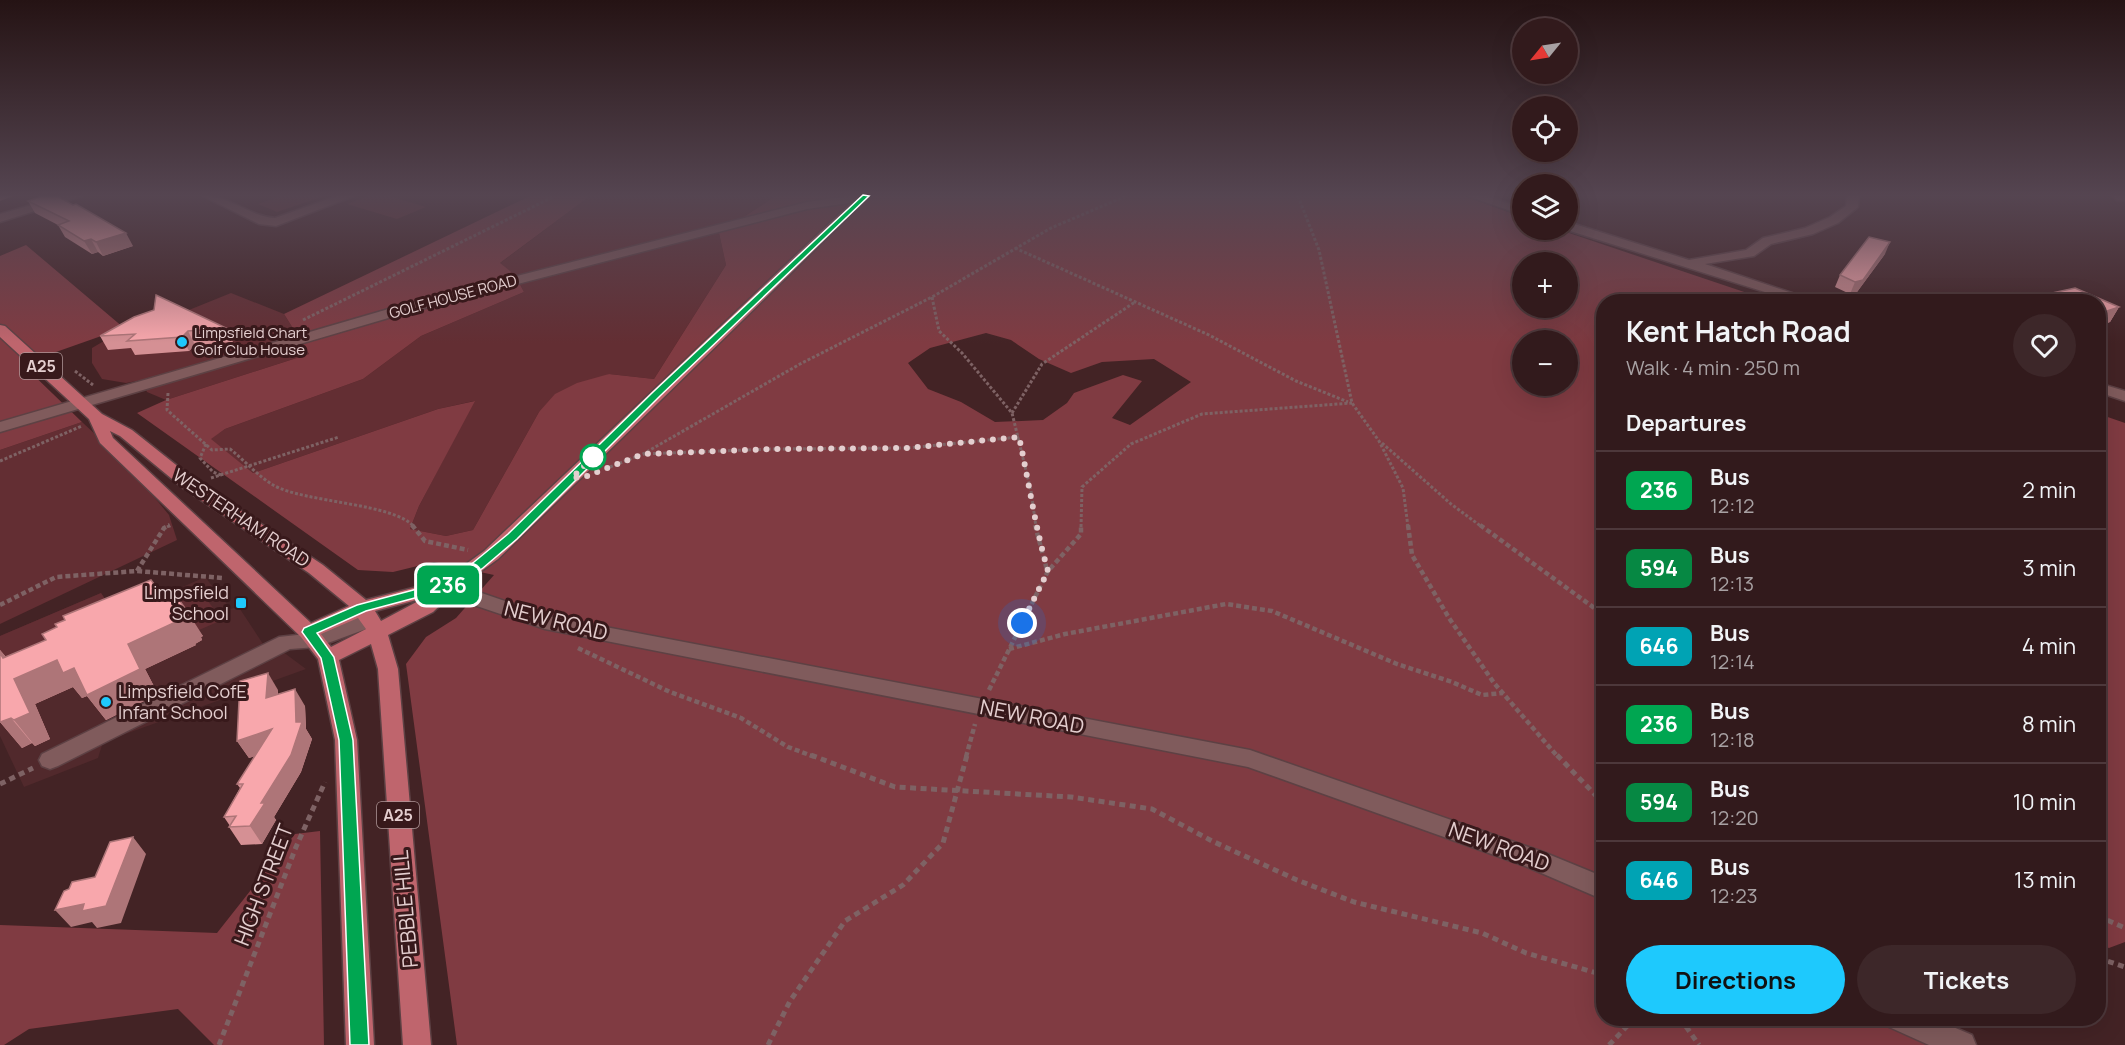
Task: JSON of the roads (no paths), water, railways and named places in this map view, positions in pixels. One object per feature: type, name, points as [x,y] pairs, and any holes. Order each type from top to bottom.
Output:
[{"type":"main road","points":[[370,619],[413,615],[491,555],[814,245]]},
{"type":"main road","name":"WESTERHAM ROAD","points":[[0,329],[96,417],[126,433],[189,484],[332,580],[370,619]]},
{"type":"main road","name":"WESTERHAM ROAD","points":[[96,417],[106,440],[318,644]]},
{"type":"main road","points":[[370,619],[451,584]]},
{"type":"main road","name":"PEBBLE HILL","points":[[370,619],[387,669],[417,1045]]},
{"type":"main road","points":[[318,644],[346,740],[360,1045]]},
{"type":"street","name":"GOLF HOUSE ROAD","points":[[0,428],[397,311],[656,245]]},
{"type":"street","points":[[1629,245],[1788,294]]},
{"type":"street","points":[[1689,263],[1750,253],[1762,245]]},
{"type":"street","points":[[2106,390],[2125,396]]},
{"type":"street","name":"NEW ROAD","points":[[451,584],[463,594],[545,622],[1250,759],[1534,859],[1596,886]]},
{"type":"street","points":[[50,760],[239,668],[286,642],[318,644],[370,619]]},
{"type":"street","points":[[1918,1026],[1962,1045]]},
{"type":"place","name":"Limpsfield Chart Golf Club House","points":[[182,342]]},
{"type":"place","name":"Limpsfield School","points":[[241,603]]},
{"type":"place","name":"Limpsfield CofE Infant School","points":[[106,702]]}]
